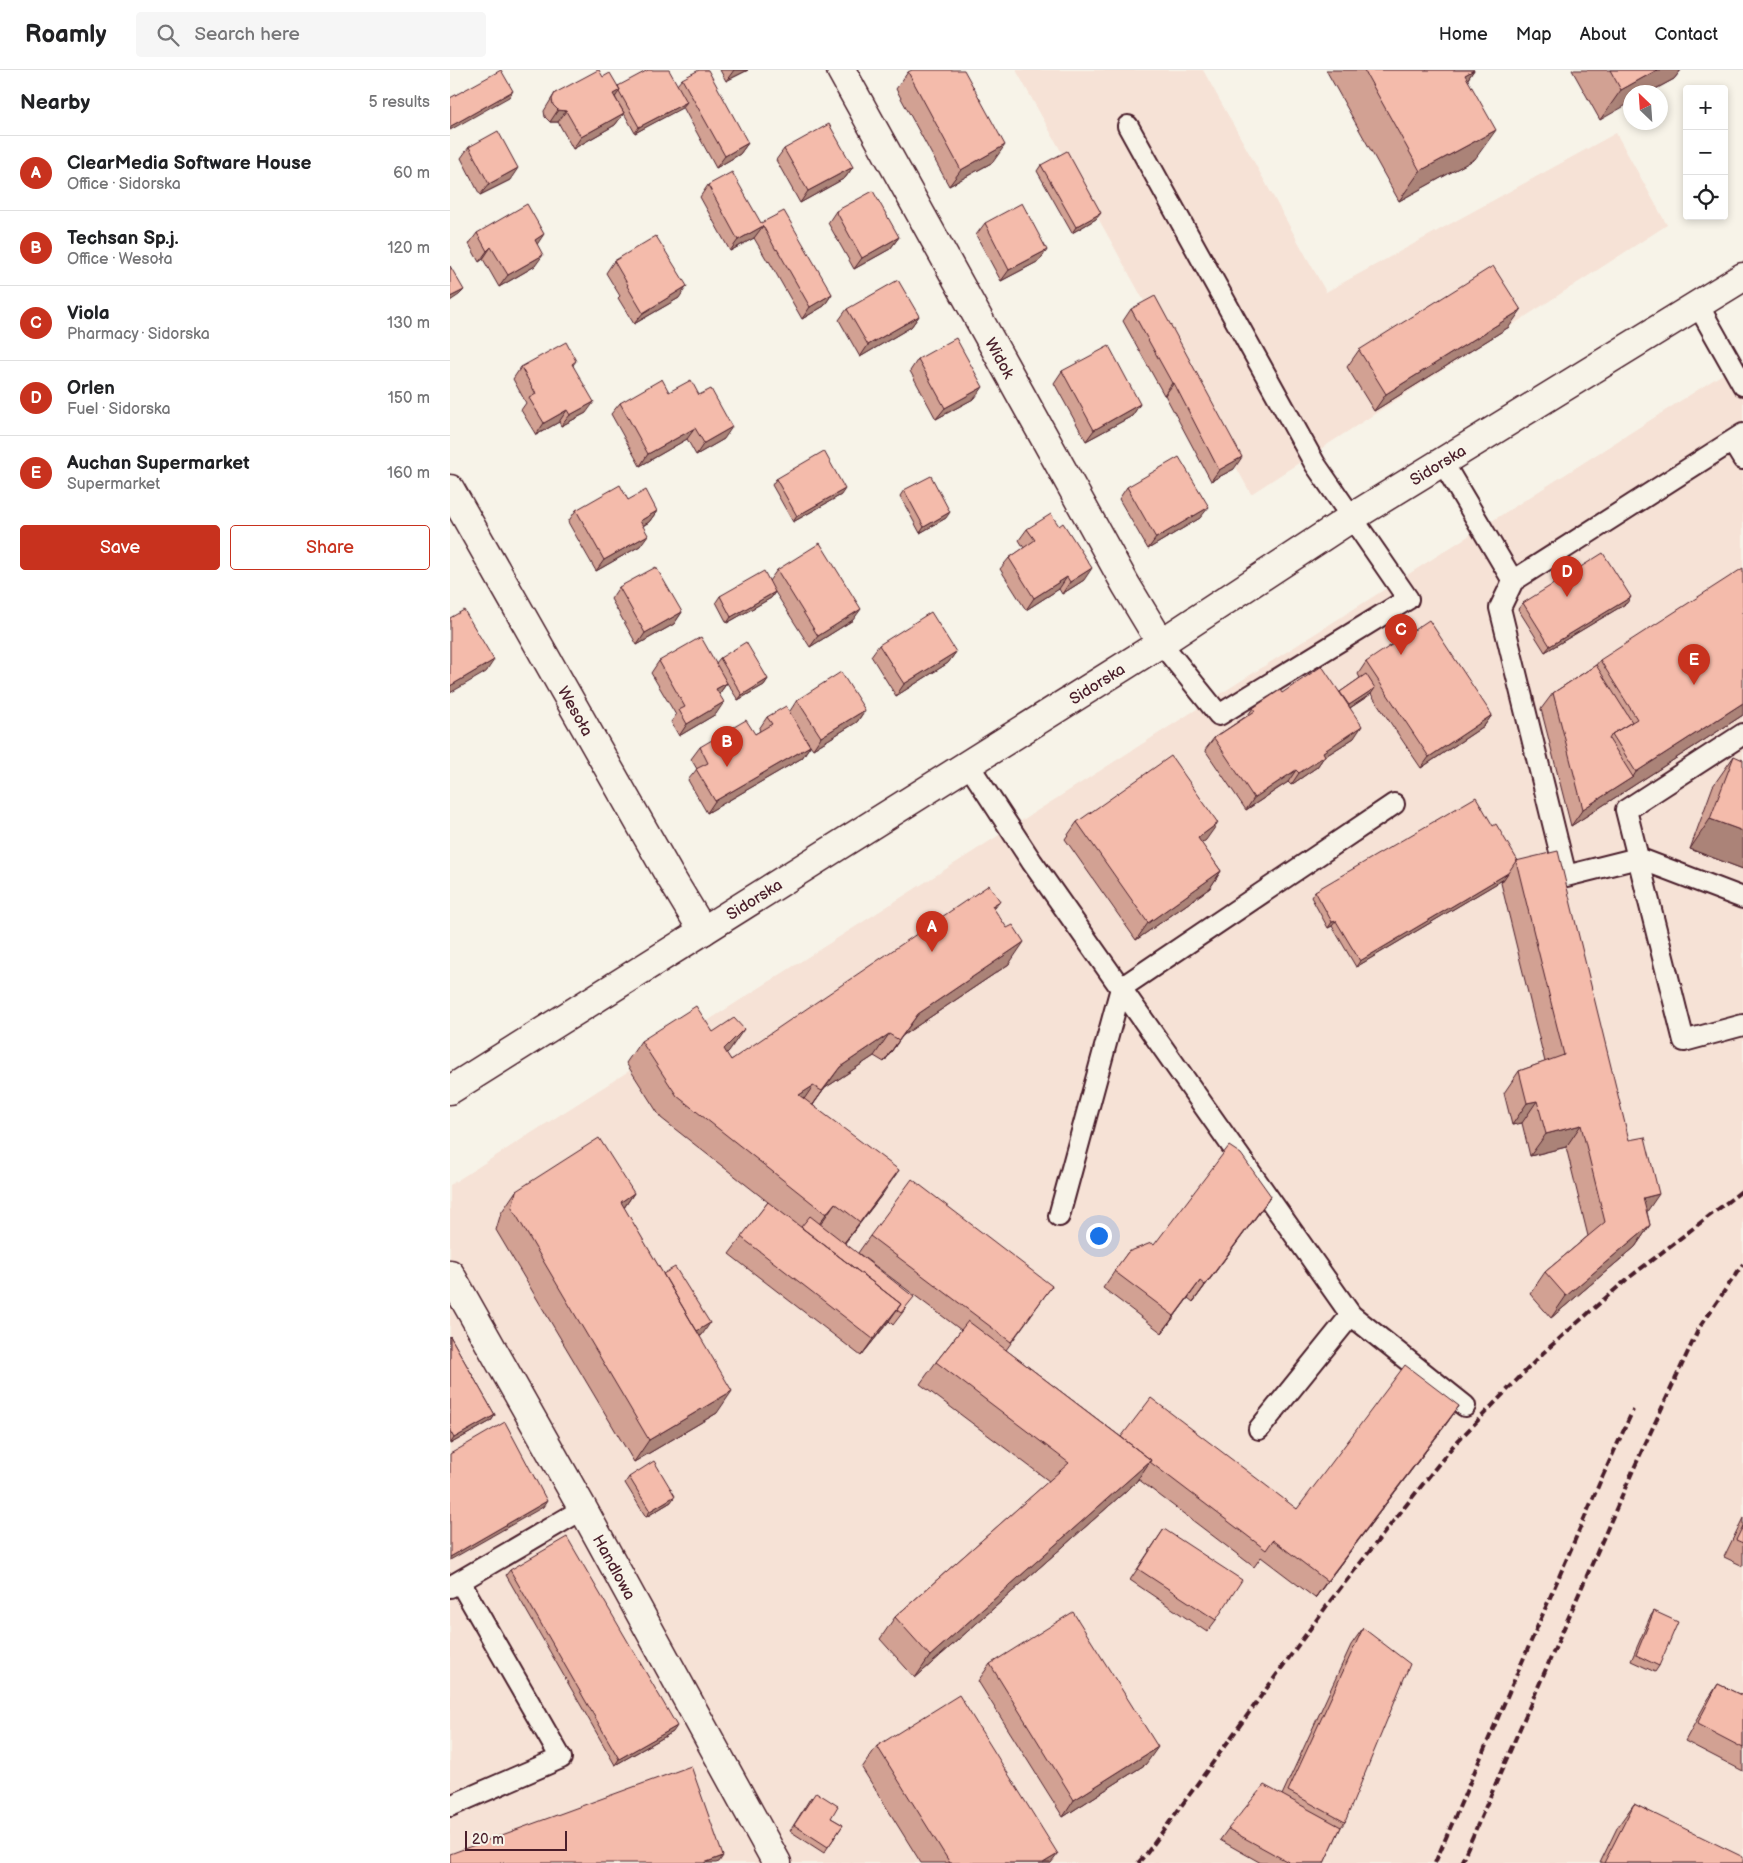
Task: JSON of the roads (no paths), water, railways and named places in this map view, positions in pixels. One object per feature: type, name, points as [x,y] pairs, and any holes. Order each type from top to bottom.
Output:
[{"type":"street","name":"Widok","points":[[841,70],[1126,585],[1161,643]]},
{"type":"street","name":"Sidorska","points":[[450,1090],[1161,643],[1351,518],[1743,277]]},
{"type":"street","name":"Wesoła","points":[[450,490],[703,931]]},
{"type":"street","name":"Handlowa","points":[[450,1274],[583,1509],[776,1863]]},
{"type":"lane","points":[[1128,126],[1315,464],[1408,599],[1219,715],[1161,643]]},
{"type":"lane","points":[[1698,305],[1743,386]]},
{"type":"lane","points":[[1743,459],[1737,437],[1513,581],[1500,608],[1566,876],[1638,858],[1743,898]]},
{"type":"lane","points":[[1442,461],[1513,581]]},
{"type":"lane","points":[[1743,734],[1730,754],[1626,810],[1684,1041],[1743,1025]]},
{"type":"lane","points":[[968,764],[1032,862],[1351,1315],[1464,1406]]},
{"type":"lane","points":[[1059,1216],[1121,988],[1394,804]]},
{"type":"lane","points":[[1259,1428],[1351,1315]]},
{"type":"lane","points":[[450,1806],[561,1758],[455,1585],[583,1509]]},
{"type":"railway","points":[[1138,1863],[1331,1600],[1453,1446],[1543,1353],[1626,1280],[1743,1190]]},
{"type":"railway","points":[[1461,1863],[1634,1468],[1699,1328],[1743,1264]]},
{"type":"railway","points":[[1435,1863],[1633,1410]]},
{"type":"place","name":"Orlen","points":[[1567,597]]},
{"type":"place","name":"Viola","points":[[1401,655]]},
{"type":"place","name":"Auchan Supermarket","points":[[1694,685]]},
{"type":"place","name":"Techsan Sp.j.","points":[[727,767]]},
{"type":"place","name":"ClearMedia Software House","points":[[932,952]]}]
